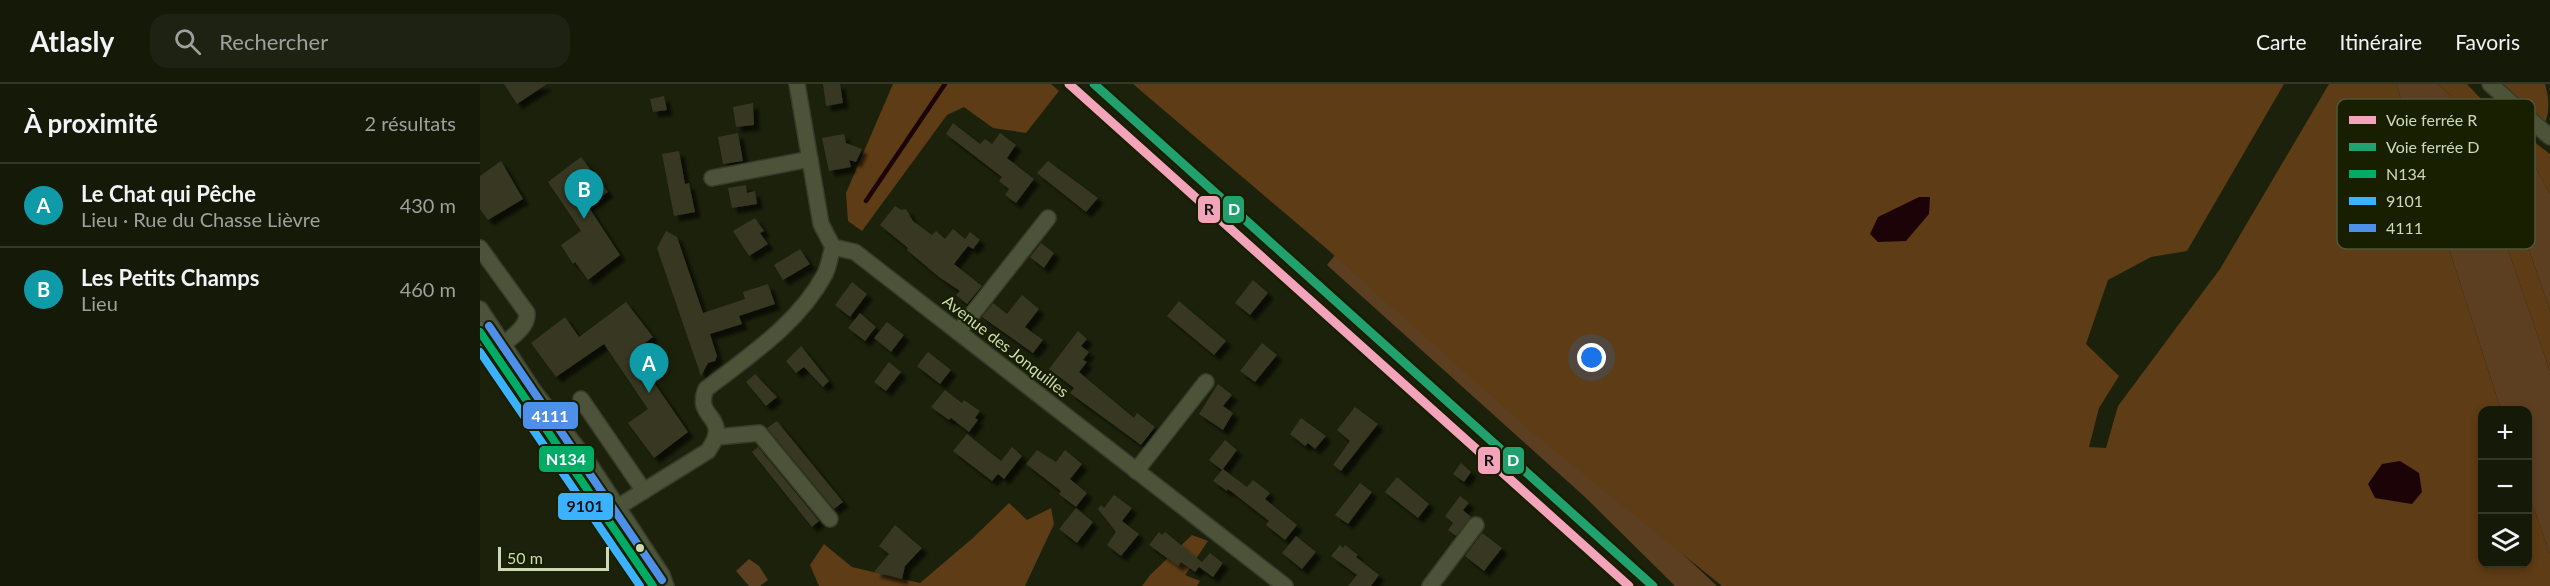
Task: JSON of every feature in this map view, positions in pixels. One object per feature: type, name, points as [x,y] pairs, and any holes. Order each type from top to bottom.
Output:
[{"type":"main road","points":[[480,332],[498,349],[519,394],[612,511],[653,586]]},
{"type":"street","points":[[666,586],[662,575],[612,511],[708,451],[717,437],[717,428],[705,410],[702,398],[706,389],[783,327],[808,298],[825,273],[833,248],[821,224],[797,84]]},
{"type":"street","points":[[2490,84],[2507,99]]},
{"type":"street","points":[[2535,124],[2550,137]]},
{"type":"street","points":[[712,178],[810,159]]},
{"type":"street","points":[[958,332],[1048,218]]},
{"type":"street","points":[[480,248],[527,314],[527,320],[498,349],[480,309]]},
{"type":"street","name":"Avenue des Jonquilles","points":[[833,248],[855,252],[1284,586]]},
{"type":"street","points":[[1136,471],[1206,382]]},
{"type":"street","points":[[581,399],[644,491]]},
{"type":"street","points":[[717,437],[759,433],[830,519]]},
{"type":"street","points":[[1430,586],[1476,525]]},
{"type":"shaded area","points":[[893,84],[1051,84],[1059,91],[1026,133],[993,128],[964,107],[947,115],[862,231],[848,221],[846,193]]},
{"type":"shaded area","points":[[1133,84],[2284,84],[2187,251],[2151,257],[2108,280],[2086,344],[2119,376],[2099,408],[2089,447],[2106,448],[2118,406],[2220,269],[2329,84],[2396,84],[2401,99],[2337,99],[2337,249],[2449,249],[2500,406],[2478,406],[2478,568],[2532,568],[2532,503],[2550,554],[2550,586],[1722,586],[1533,433],[1327,249]]},
{"type":"shaded area","points":[[2396,84],[2438,84],[2451,96],[2451,99],[2401,99]]},
{"type":"shaded area","points":[[2438,84],[2467,84],[2481,99],[2451,99],[2451,96]]},
{"type":"shaded area","points":[[2503,84],[2545,84],[2548,113],[2545,123],[2535,114],[2535,99],[2519,99]]},
{"type":"shaded area","points":[[2535,142],[2550,154],[2550,194],[2535,167]]},
{"type":"shaded area","points":[[2535,167],[2550,194],[2550,310],[2529,249],[2535,249]]},
{"type":"shaded area","points":[[1919,197],[1930,197],[1929,214],[1906,241],[1878,242],[1870,234],[1878,217]]},
{"type":"shaded area","points":[[1347,240],[1717,586],[1675,586],[1585,497],[1327,265]]},
{"type":"shaded area","points":[[2449,249],[2508,249],[2550,371],[2550,554],[2532,503],[2532,406],[2500,406]]},
{"type":"shaded area","points":[[2508,249],[2529,249],[2550,310],[2550,371]]},
{"type":"shaded area","points":[[2400,461],[2419,473],[2422,492],[2412,504],[2375,498],[2368,484],[2382,464]]},
{"type":"shaded area","points":[[1009,503],[1027,520],[1051,508],[1054,524],[1025,586],[819,586],[810,565],[824,544],[852,567],[920,583],[974,537]]},
{"type":"shaded area","points":[[1192,535],[1208,541],[1185,575],[1200,581],[1197,586],[1142,586],[1150,575]]},
{"type":"shaded area","points":[[749,559],[759,566],[768,580],[760,586],[749,586],[736,571]]},
{"type":"building","points":[[504,84],[547,84],[517,104]]},
{"type":"building","points":[[823,84],[840,84],[843,103],[826,106]]},
{"type":"building","points":[[664,96],[667,110],[653,112],[650,99]]},
{"type":"building","points":[[753,103],[754,125],[736,127],[733,107]]},
{"type":"building","points":[[953,123],[980,144],[985,139],[992,144],[1000,133],[1016,145],[1007,158],[1034,179],[1016,203],[1005,195],[1009,189],[999,181],[1002,177],[946,134]]},
{"type":"building","points":[[738,133],[743,161],[723,164],[718,137]]},
{"type":"building","points":[[844,134],[846,143],[862,149],[856,162],[849,160],[851,167],[829,171],[822,138]]},
{"type":"building","points":[[679,151],[685,184],[689,183],[695,212],[674,216],[662,154]]},
{"type":"building","points":[[581,157],[608,192],[588,206],[620,255],[588,280],[575,262],[573,264],[561,245],[581,231],[548,182]]},
{"type":"building","points":[[501,161],[523,199],[488,220],[480,209],[480,176]]},
{"type":"building","points":[[1048,161],[1098,198],[1086,212],[1037,173]]},
{"type":"building","points":[[746,185],[747,193],[755,191],[757,204],[732,208],[728,188]]},
{"type":"building","points":[[895,206],[901,210],[906,209],[913,221],[932,235],[936,231],[945,239],[953,229],[965,239],[970,232],[980,240],[973,249],[968,246],[954,264],[982,286],[967,304],[956,295],[960,291],[939,277],[880,225]]},
{"type":"building","points":[[755,218],[764,231],[760,233],[768,244],[749,256],[733,231]]},
{"type":"building","points":[[666,231],[677,237],[703,313],[745,299],[743,292],[768,284],[775,304],[739,316],[742,324],[710,334],[717,356],[715,361],[708,363],[701,376],[657,248]]},
{"type":"building","points":[[1041,243],[1054,253],[1044,268],[1030,257]]},
{"type":"building","points":[[800,249],[810,264],[783,280],[774,265]]},
{"type":"building","points":[[1253,280],[1268,293],[1250,315],[1235,303]]},
{"type":"building","points":[[852,282],[867,294],[850,317],[835,305]]},
{"type":"building","points":[[1022,295],[1039,309],[1025,327],[1043,340],[1033,353],[982,317],[993,303],[1007,314]]},
{"type":"building","points":[[1179,301],[1226,341],[1214,355],[1167,316]]},
{"type":"building","points":[[626,302],[653,337],[633,352],[688,432],[654,458],[628,423],[648,409],[604,344],[556,377],[531,343],[565,317],[579,337]]},
{"type":"building","points":[[860,313],[876,327],[865,341],[848,328]]},
{"type":"building","points":[[887,322],[904,335],[891,352],[874,338]]},
{"type":"building","points":[[1078,331],[1087,339],[1081,346],[1089,352],[1083,360],[1087,362],[1079,372],[1134,418],[1137,413],[1155,427],[1141,445],[1070,393],[1074,388],[1049,369]]},
{"type":"building","points":[[1262,343],[1277,355],[1255,382],[1240,371]]},
{"type":"building","points":[[801,346],[829,381],[823,387],[804,367],[796,373],[786,361]]},
{"type":"building","points":[[928,352],[951,370],[940,384],[917,366]]},
{"type":"building","points":[[889,362],[901,372],[886,391],[874,382]]},
{"type":"building","points":[[755,374],[777,397],[766,406],[746,382]]},
{"type":"building","points":[[1218,384],[1232,395],[1223,406],[1233,413],[1223,430],[1199,414]]},
{"type":"building","points":[[945,390],[962,403],[964,400],[980,411],[975,418],[978,420],[969,432],[951,418],[949,420],[931,407]]},
{"type":"building","points":[[1355,407],[1378,424],[1341,471],[1333,465],[1350,441],[1337,430]]},
{"type":"building","points":[[1301,418],[1326,436],[1315,449],[1308,443],[1305,446],[1290,434]]},
{"type":"building","points":[[777,421],[843,502],[834,509],[767,428]]},
{"type":"building","points":[[967,434],[1001,461],[1012,447],[1022,456],[1004,479],[998,474],[992,481],[953,451]]},
{"type":"building","points":[[1225,440],[1237,450],[1223,469],[1247,487],[1253,480],[1270,493],[1265,499],[1297,525],[1285,540],[1266,525],[1269,521],[1228,489],[1227,491],[1213,481],[1222,470],[1209,460]]},
{"type":"building","points":[[758,447],[819,521],[812,527],[752,452]]},
{"type":"building","points":[[1037,450],[1056,462],[1065,450],[1082,464],[1070,479],[1087,493],[1076,507],[1059,494],[1061,491],[1026,464]]},
{"type":"building","points":[[1461,463],[1471,472],[1464,482],[1453,474]]},
{"type":"building","points":[[1397,477],[1429,504],[1418,518],[1385,492]]},
{"type":"building","points":[[1360,483],[1372,492],[1348,524],[1335,515]]},
{"type":"building","points":[[1114,495],[1132,508],[1122,521],[1139,534],[1121,556],[1107,545],[1116,532],[1098,509],[1101,505],[1104,508]]},
{"type":"building","points":[[1460,496],[1469,503],[1463,510],[1471,517],[1456,536],[1448,530],[1453,523],[1445,516]]},
{"type":"building","points":[[1076,508],[1093,522],[1077,543],[1059,529]]},
{"type":"building","points":[[895,525],[922,548],[905,566],[902,579],[874,572],[889,554],[879,546]]},
{"type":"building","points":[[1159,532],[1162,535],[1165,532],[1202,562],[1210,553],[1223,563],[1213,577],[1199,567],[1195,572],[1181,562],[1178,566],[1149,545]]},
{"type":"building","points":[[1482,533],[1502,548],[1484,571],[1465,556]]},
{"type":"building","points":[[1296,536],[1316,552],[1302,569],[1282,553]]},
{"type":"building","points":[[1340,545],[1343,548],[1345,545],[1358,555],[1356,557],[1379,575],[1371,586],[1348,586],[1357,575],[1331,556]]},
{"type":"waterway","points":[[866,201],[945,84]]},
{"type":"rail line","name":"R","points":[[1069,84],[1629,586]]},
{"type":"rail line","name":"D","points":[[1094,84],[1653,586]]},
{"type":"transit line","name":"4111","points":[[489,326],[662,580]]},
{"type":"transit line","name":"N134","points":[[480,332],[653,586]]},
{"type":"transit line","name":"9101","points":[[480,352],[640,586]]},
{"type":"place","name":"Les Petits Champs","points":[[584,219]]},
{"type":"place","name":"Le Chat qui Pêche","points":[[649,393]]}]
